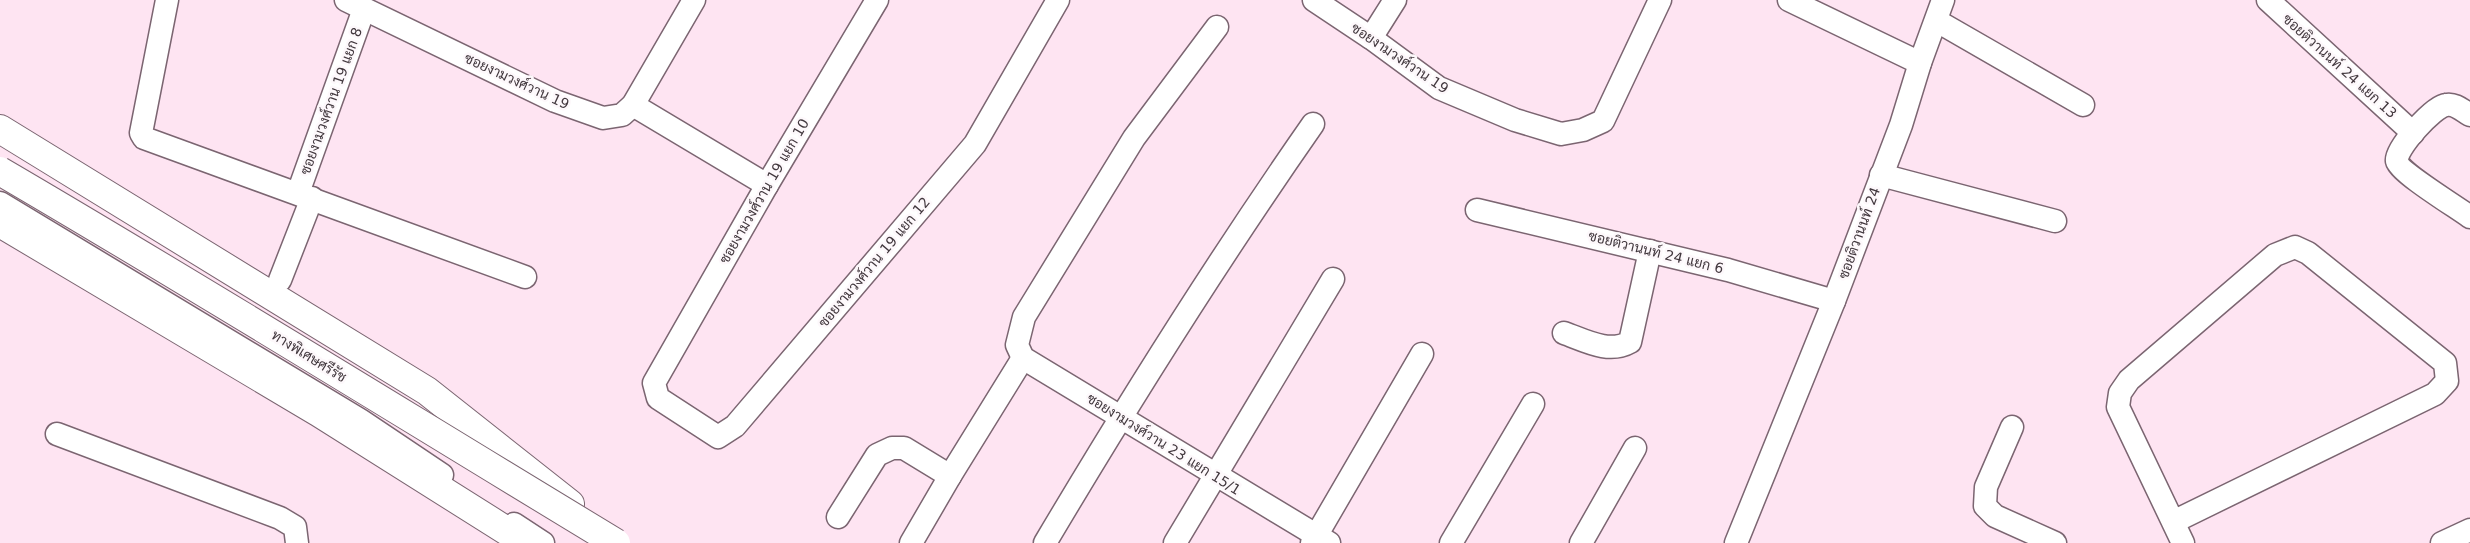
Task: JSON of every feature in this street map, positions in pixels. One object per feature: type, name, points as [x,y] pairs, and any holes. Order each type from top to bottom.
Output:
[{"type":"highway","points":[[0,129],[427,391],[618,543]]},
{"type":"highway","name":"ทางพิเศษศรีรัช","points":[[0,171],[237,311],[397,411],[618,543]]},
{"type":"highway","points":[[0,223],[318,412],[526,543]]},
{"type":"street","points":[[167,0],[141,133],[144,138],[525,277]]},
{"type":"street","points":[[694,0],[633,105],[767,185]]},
{"type":"street","name":"ซอยงามวงศ์วาน 19 แยก 10","points":[[654,383],[767,185],[877,0]]},
{"type":"street","name":"ซอยงามวงศ์วาน 19 แยก 12","points":[[654,383],[658,398],[718,436],[735,426],[975,144],[1058,0]]},
{"type":"street","name":"ซอยงามวงศ์วาน 19","points":[[1314,0],[1371,38],[1439,88],[1515,120],[1561,134],[1583,130],[1603,121],[1660,0]]},
{"type":"street","points":[[1371,38],[1395,0]]},
{"type":"street","points":[[1789,0],[1920,63]]},
{"type":"street","name":"ซอยติวานนท์ 24 แยก 13","points":[[2268,0],[2413,133]]},
{"type":"street","name":"ซอยงามวงศ์วาน 19","points":[[355,4],[555,101],[604,118],[622,115],[633,105]]},
{"type":"street","name":"ซอยงามวงศ์วาน 19 แยก 8","points":[[280,280],[305,196],[355,4]]},
{"type":"street","points":[[1940,10],[2083,104]]},
{"type":"street","name":"ซอยติวานนท์ 24","points":[[1736,543],[1834,301],[1901,125],[1920,63],[1940,10]]},
{"type":"street","points":[[911,543],[1023,358],[1017,345],[1024,317],[1134,138],[1217,27]]},
{"type":"street","points":[[2470,115],[2459,108],[2445,104],[2438,108],[2413,133],[2397,153],[2399,166],[2470,217]]},
{"type":"street","points":[[1045,543],[1120,416],[1259,202],[1313,124]]},
{"type":"street","points":[[1881,176],[2055,221]]},
{"type":"street","points":[[0,203],[360,420],[543,543]]},
{"type":"street","name":"ซอยติวานนท์ 24 แยก 6","points":[[1477,210],[1728,270],[1834,301]]},
{"type":"street","points":[[2174,522],[2435,394],[2447,381],[2445,363],[2308,252],[2295,247],[2275,255],[2129,380],[2120,393],[2118,407],[2183,543]]},
{"type":"street","points":[[1564,333],[1600,346],[1620,348],[1630,342],[1650,251]]},
{"type":"street","points":[[1174,543],[1332,279]]},
{"type":"street","points":[[1319,541],[1422,354]]},
{"type":"street","name":"ซอยงามวงศ์วาน 23 แยก 15/1","points":[[1023,358],[1120,416],[1319,541]]},
{"type":"street","points":[[1451,543],[1533,404]]},
{"type":"street","points":[[2012,427],[1986,487],[1985,506],[1995,516],[2055,543]]},
{"type":"street","points":[[56,434],[280,518],[295,527],[297,543]]},
{"type":"street","points":[[838,517],[877,456],[892,448],[904,448],[950,476]]},
{"type":"street","points":[[1582,543],[1635,448]]},
{"type":"street","points":[[2442,543],[2470,530]]}]
